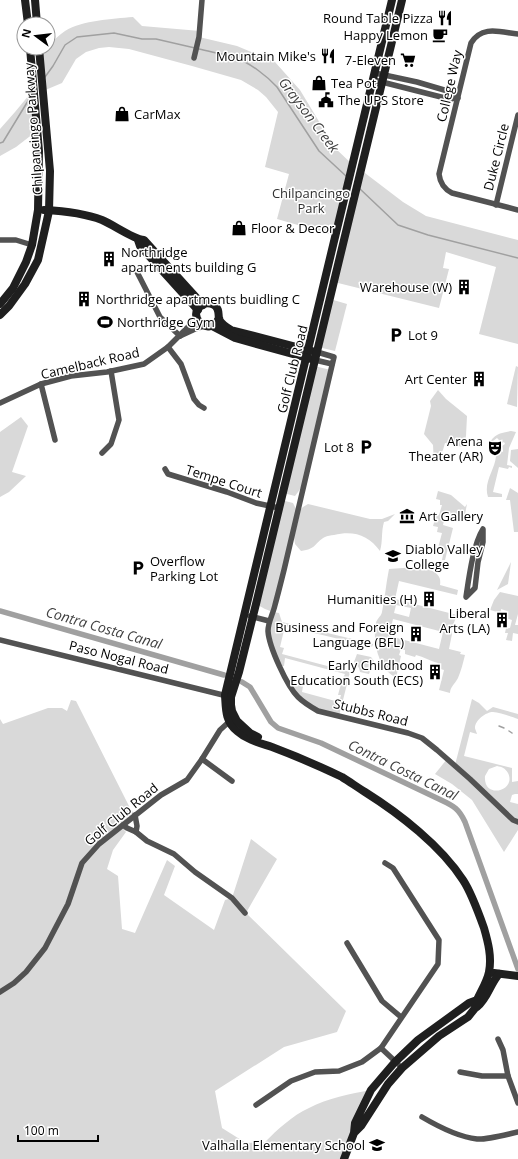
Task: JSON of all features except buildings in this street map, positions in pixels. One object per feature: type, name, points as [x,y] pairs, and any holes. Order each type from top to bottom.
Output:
[{"type":"street","points":[[20,0],[26,12]]},
{"type":"street","points":[[25,0],[27,16]]},
{"type":"street","points":[[35,0],[36,16]]},
{"type":"street","points":[[36,12],[40,0]]},
{"type":"street","points":[[194,58],[198,44],[202,0]]},
{"type":"street","name":"Golf Club Road","points":[[312,355],[353,164],[392,0]]},
{"type":"street","name":"Golf Club Road","points":[[0,992],[18,980],[45,948],[68,904],[82,863],[99,844],[135,815],[161,796],[187,780],[220,730],[232,720],[226,709],[228,696],[249,616],[312,355],[354,199],[402,0]]},
{"type":"street","name":"College Way","points":[[496,204],[447,191],[442,185],[439,174],[471,43],[478,34],[483,32],[492,31],[518,34]]},
{"type":"street","name":"Chilpancingo Parkway","points":[[0,304],[13,288],[26,262],[32,245],[38,210],[40,151],[31,56]]},
{"type":"street","name":"Chilpancingo Parkway","points":[[0,315],[9,306],[25,284],[38,260],[49,210],[50,170],[38,56]]},
{"type":"street","points":[[375,76],[449,99],[458,98]]},
{"type":"street","points":[[35,102],[39,106],[41,112],[43,132],[47,140]]},
{"type":"street","name":"Duke Circle","points":[[496,204],[518,115]]},
{"type":"street","points":[[496,204],[518,210]]},
{"type":"street","points":[[38,210],[70,212],[100,220],[138,240],[144,240],[199,311],[198,322],[235,338],[312,355],[334,357],[275,605],[269,621],[249,616]]},
{"type":"street","points":[[0,240],[16,240],[32,245]]},
{"type":"street","points":[[136,270],[160,317],[180,336]]},
{"type":"street","points":[[199,311],[210,304],[215,306],[221,323],[225,327],[236,332],[312,355],[332,364]]},
{"type":"street","name":"Camelback Road","points":[[0,403],[41,384],[70,376],[111,371],[144,364],[168,347],[180,336],[199,311]]},
{"type":"street","points":[[208,326],[217,322],[219,318]]},
{"type":"street","name":"Camelback Road","points":[[180,336],[193,330],[208,326]]},
{"type":"street","points":[[168,347],[181,364],[194,399],[204,408]]},
{"type":"street","points":[[102,453],[111,444],[119,420],[111,371]]},
{"type":"street","points":[[41,384],[56,440]]},
{"type":"street","name":"Tempe Court","points":[[165,469],[168,474],[256,503],[275,507]]},
{"type":"street","points":[[483,529],[483,542],[478,562],[475,588],[466,597],[478,536],[483,529]]},
{"type":"street","points":[[472,564],[478,562]]},
{"type":"street","name":"Golf Club Road","points":[[228,696],[239,672],[249,616]]},
{"type":"street","name":"Stubbs Road","points":[[269,621],[268,632],[272,648],[280,666],[297,696],[308,705],[318,711],[408,733],[422,738],[447,758],[513,820],[518,822]]},
{"type":"street","name":"Paso Nogal Road","points":[[0,640],[228,696]]},
{"type":"street","points":[[232,720],[236,731],[243,736],[304,760],[343,778],[382,802],[419,831],[453,866],[465,882],[480,916],[488,943],[490,958],[489,972],[477,1004],[468,1017],[439,1036],[402,1068],[388,1084],[361,1126],[354,1133]]},
{"type":"street","points":[[202,759],[232,781]]},
{"type":"street","points":[[135,815],[137,826],[136,832]]},
{"type":"street","points":[[123,825],[136,832],[147,841],[174,854],[195,872],[232,898],[245,913]]},
{"type":"street","points":[[256,1105],[291,1081],[315,1072],[339,1071],[362,1062],[380,1048],[438,964],[440,940],[393,868],[385,863]]},
{"type":"street","points":[[347,943],[382,1000],[401,1017]]},
{"type":"street","points":[[489,972],[517,976]]},
{"type":"street","points":[[344,1159],[354,1133],[354,1123],[371,1090],[395,1062],[418,1040],[469,1003],[477,1004],[486,998],[493,980],[499,974]]},
{"type":"street","points":[[498,1039],[503,1050],[508,1076],[518,1103]]},
{"type":"street","points":[[380,1048],[402,1068]]},
{"type":"street","points":[[460,1072],[482,1076],[508,1076]]},
{"type":"street","points":[[422,1117],[439,1127],[478,1139],[518,1132]]},
{"type":"green space","name":"Chilpancingo Park","points":[[133,17],[142,26],[200,31],[199,37],[237,46],[275,62],[300,90],[335,148],[353,165],[336,236],[277,219],[289,174],[265,167],[278,112],[266,97],[258,90],[241,80],[129,49],[109,47],[86,52],[76,59],[62,83],[43,91],[39,56],[56,56],[56,38],[72,27],[107,19]]},
{"type":"green space","points":[[34,89],[38,130],[16,147],[0,156],[0,129]]},
{"type":"green space","points":[[361,170],[403,202],[426,216],[518,240],[518,344],[479,334],[496,267],[446,252],[443,268],[449,269],[439,308],[334,282]]},
{"type":"green space","points":[[330,299],[347,304],[335,351],[318,347]]},
{"type":"green space","points":[[314,366],[331,370],[304,484],[295,496],[283,493]]},
{"type":"green space","points":[[516,366],[518,367],[517,407],[507,404]]},
{"type":"green space","points":[[438,390],[446,399],[467,416],[466,436],[463,447],[445,443],[443,450],[434,463],[433,445],[424,434],[431,406],[430,401]]},
{"type":"green space","points":[[21,417],[28,426],[12,472],[26,476],[9,492],[0,497],[0,432]]},
{"type":"green space","points":[[511,431],[516,432],[509,448],[507,465],[512,466],[512,468],[509,467],[508,469],[499,467],[493,492],[502,494],[502,497],[488,497],[487,486],[496,456],[501,451],[503,452],[502,446],[505,444],[497,438],[489,444],[498,434]]},
{"type":"green space","points":[[518,449],[518,468],[510,461],[511,450]]},
{"type":"green space","points":[[510,488],[518,493],[518,532],[514,532],[510,500],[506,500]]},
{"type":"green space","points":[[438,491],[451,495],[465,507],[467,504],[465,514],[454,518],[445,516],[443,525],[453,528],[445,560],[442,560],[444,550],[438,548],[442,533],[437,532],[438,527],[433,526],[442,505],[440,505],[440,500],[436,499]]},
{"type":"green space","points":[[281,500],[293,503],[297,511],[273,612],[256,604]]},
{"type":"green space","points":[[308,504],[370,519],[382,519],[395,514],[388,521],[384,522],[380,551],[371,541],[366,538],[360,535],[348,533],[330,535],[321,539],[310,549],[301,551],[295,544],[294,537],[301,509]]},
{"type":"green space","points":[[511,562],[508,584],[497,590]]},
{"type":"green space","points":[[417,567],[425,568],[437,574],[440,585],[458,590],[457,595],[399,581],[395,599],[457,615],[451,630],[452,634],[449,649],[461,652],[460,654],[465,655],[459,675],[450,693],[439,690],[444,670],[437,668],[438,663],[416,655],[415,657],[405,654],[405,650],[401,649],[396,678],[386,670],[380,659],[375,641],[375,629],[382,612],[389,569]],"holes":[[[396,605],[411,608],[409,617],[394,613]],[[393,619],[443,632],[439,649],[389,636]]]},
{"type":"green space","points":[[500,592],[518,596],[518,614],[515,625],[518,625],[518,634],[513,633],[512,641],[506,640],[508,633],[505,633],[506,628],[510,628],[512,620],[505,618],[507,611],[501,609],[501,613],[490,610],[494,600]]},
{"type":"green space","points":[[273,612],[279,613],[282,622],[373,644],[372,647],[285,626],[280,647],[284,648],[282,654],[350,672],[339,716],[308,705],[289,683],[303,686],[302,692],[339,702],[341,695],[338,695],[345,674],[285,658],[284,666],[280,666],[268,632]]},
{"type":"green space","points":[[357,654],[371,657],[374,661],[369,674],[360,672],[359,668],[354,662]]},
{"type":"green space","points":[[472,699],[479,703],[487,711],[493,707],[518,714],[518,719],[493,712],[487,713],[481,717],[475,725],[477,734],[470,732],[464,756],[512,768],[512,782],[518,781],[518,794],[512,795],[510,802],[518,804],[518,830],[504,852],[472,800],[452,784],[435,774],[447,759],[455,765]],"holes":[[[497,766],[507,771],[510,779],[504,788],[494,790],[489,788],[486,784],[485,776],[489,769]]]},
{"type":"green space","points":[[71,700],[76,701],[130,808],[135,815],[123,825],[127,828],[124,830],[126,832],[113,850],[107,869],[118,876],[122,929],[135,933],[167,860],[175,866],[164,895],[214,930],[225,900],[232,898],[251,839],[277,859],[246,913],[346,1011],[337,1032],[284,1047],[215,1091],[222,1128],[246,1143],[265,1142],[291,1119],[309,1108],[331,1099],[371,1090],[344,1159],[0,1159],[0,719],[3,724],[48,708],[62,708],[67,711]]},
{"type":"waterway","name":"Grayson Creek","points":[[45,77],[65,45],[77,37],[114,33],[142,39],[156,39],[195,48]]},
{"type":"waterway","name":"Grayson Creek","points":[[199,49],[236,58],[258,70],[277,87],[319,151],[346,176]]},
{"type":"waterway","name":"Grayson Creek","points":[[0,143],[3,142],[31,96]]},
{"type":"waterway","name":"Grayson Creek","points":[[359,188],[398,225],[428,235],[518,258]]},
{"type":"waterway","name":"Contra Costa Canal","points":[[0,611],[224,675]]},
{"type":"waterway","name":"Contra Costa Canal","points":[[242,682],[250,687],[271,722],[278,728],[321,743],[446,802],[453,806],[461,814],[518,969]]},
{"type":"waterway","points":[[499,726],[504,728]]},
{"type":"place","name":"Round Table Pizza","points":[[445,18]]},
{"type":"place","name":"Happy Lemon","points":[[440,35]]},
{"type":"place","name":"Mountain Mike's","points":[[328,56]]},
{"type":"place","name":"7-Eleven","points":[[408,60]]},
{"type":"place","name":"Tea Pot","points":[[319,83]]},
{"type":"place","name":"The UPS Store","points":[[326,100]]},
{"type":"place","name":"CarMax","points":[[122,114]]},
{"type":"place","name":"Floor & Decor","points":[[239,228]]},
{"type":"place","name":"Northridge apartments building G","points":[[109,259]]},
{"type":"place","name":"Warehouse (W)","points":[[464,287]]},
{"type":"place","name":"Northridge apartments buidling C","points":[[84,299]]},
{"type":"place","name":"Northridge Gym","points":[[105,322]]},
{"type":"place","name":"Lot 9","points":[[396,335]]},
{"type":"place","name":"Art Center","points":[[479,379]]},
{"type":"place","name":"Lot 8","points":[[366,447]]},
{"type":"place","name":"Arena Theater (AR)","points":[[495,448]]},
{"type":"place","name":"Art Gallery","points":[[407,516]]},
{"type":"place","name":"Diablo Valley College","points":[[393,556]]},
{"type":"place","name":"Overflow Parking Lot","points":[[138,568]]},
{"type":"place","name":"Humanities (H)","points":[[429,599]]},
{"type":"place","name":"Liberal Arts (LA)","points":[[502,620]]},
{"type":"place","name":"Business and Foreign Language (BFL)","points":[[416,634]]},
{"type":"place","name":"Early Childhood Education South (ECS)","points":[[435,672]]},
{"type":"place","name":"Valhalla Elementary School","points":[[377,1145]]}]
